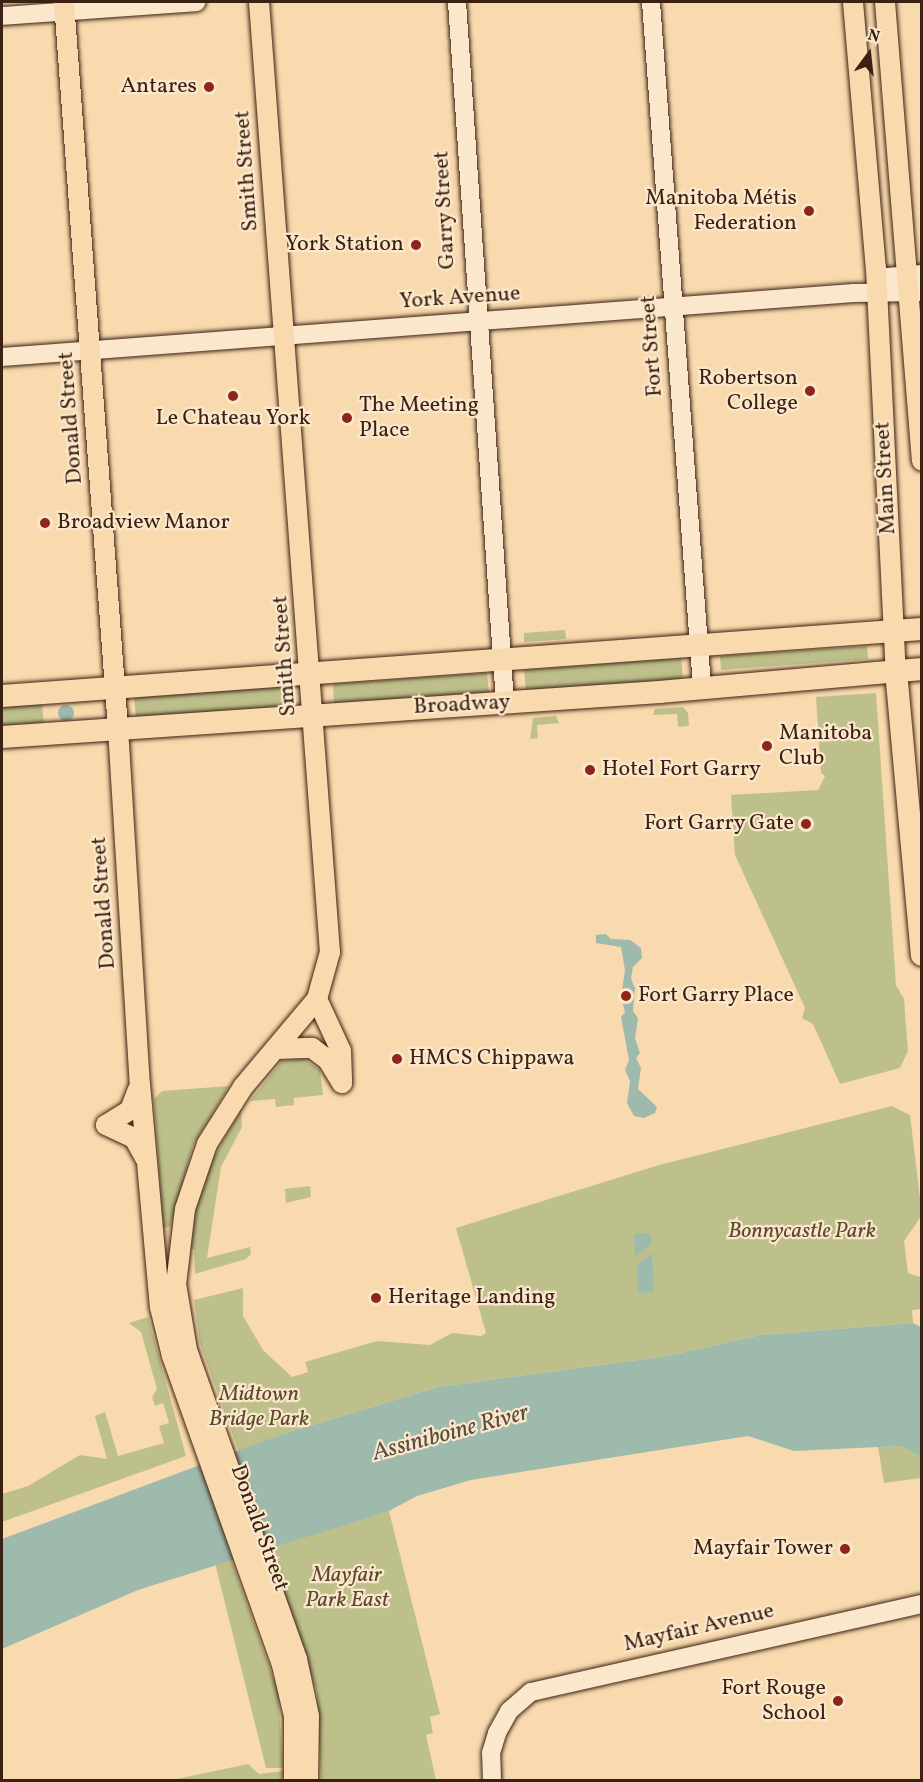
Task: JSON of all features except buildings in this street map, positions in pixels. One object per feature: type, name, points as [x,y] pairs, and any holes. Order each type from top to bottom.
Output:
[{"type":"highway","name":"Broadway","points":[[2,696],[310,672],[700,647],[921,629]]},
{"type":"highway","name":"Broadway","points":[[2,737],[313,714],[505,703],[921,669]]},
{"type":"highway","name":"Main Street","points":[[896,671],[921,955]]},
{"type":"main road","points":[[2,16],[64,6],[196,2]]},
{"type":"main road","name":"Smith Street","points":[[176,1263],[190,1186],[207,1144],[243,1087],[317,999],[328,967],[330,937],[259,2]]},
{"type":"main road","name":"Garry Street","points":[[457,2],[476,321],[505,703]]},
{"type":"main road","name":"Fort Street","points":[[651,2],[702,687]]},
{"type":"main road","name":"Main Street","points":[[853,2],[877,285],[896,671]]},
{"type":"main road","name":"Main Street","points":[[885,2],[915,283],[921,461]]},
{"type":"main road","name":"Donald Street","points":[[64,6],[118,728],[140,1084],[160,1307],[172,1356],[289,1691],[294,1728],[294,1780]]},
{"type":"main road","name":"York Avenue","points":[[2,357],[673,306],[915,283]]},
{"type":"main road","points":[[277,1049],[294,1045],[312,1048],[328,1059],[342,1083],[341,1051],[317,999]]},
{"type":"main road","points":[[140,1084],[130,1110],[106,1125],[134,1138],[146,1159]]},
{"type":"main road","name":"Donald Street","points":[[176,1263],[177,1303],[187,1350],[297,1659],[309,1716],[308,1780]]},
{"type":"main road","name":"Mayfair Avenue","points":[[492,1780],[491,1753],[501,1723],[522,1697],[543,1688],[921,1604]]},
{"type":"green space","points":[[565,630],[566,639],[524,642],[524,633]]},
{"type":"green space","points":[[867,646],[868,659],[721,670],[720,656]]},
{"type":"green space","points":[[681,658],[683,679],[526,691],[524,670]]},
{"type":"green space","points":[[487,673],[489,694],[334,705],[333,684]]},
{"type":"green space","points":[[291,686],[293,706],[136,717],[134,698]]},
{"type":"green space","points":[[876,693],[896,985],[904,999],[908,1051],[900,1068],[840,1084],[813,1024],[802,1018],[805,1008],[735,855],[731,795],[818,790],[825,776],[821,773],[816,697]]},
{"type":"green space","points":[[42,704],[44,725],[2,728],[2,707]]},
{"type":"green space","points":[[683,707],[688,713],[689,726],[678,727],[677,714],[653,715],[655,709]]},
{"type":"green space","points":[[556,716],[559,723],[537,725],[538,738],[530,739],[533,718]]},
{"type":"green space","points":[[301,1057],[320,1070],[323,1095],[294,1098],[294,1105],[276,1107],[275,1099],[250,1101],[282,1061]]},
{"type":"green space","points":[[229,1086],[193,1145],[170,1227],[163,1228],[154,1099],[162,1091]]},
{"type":"green space","name":"Bonnycastle Park","points":[[892,1106],[910,1115],[922,1215],[904,1241],[908,1273],[920,1277],[921,1283],[921,1309],[912,1310],[913,1323],[761,1335],[667,1356],[438,1387],[283,1434],[239,1452],[200,1344],[194,1300],[243,1288],[243,1316],[263,1350],[292,1377],[308,1372],[305,1362],[377,1341],[430,1345],[452,1333],[481,1336],[486,1333],[456,1228],[659,1165]]},
{"type":"green space","points":[[241,1110],[242,1127],[221,1167],[207,1258],[250,1247],[251,1254],[246,1259],[195,1274],[194,1249],[189,1249],[195,1209],[209,1165]]},
{"type":"green space","points":[[310,1186],[311,1197],[286,1203],[285,1189]]},
{"type":"green space","points":[[148,1317],[186,1456],[2,1522],[2,1494],[28,1486],[80,1455],[107,1459],[95,1416],[105,1412],[118,1456],[164,1443],[159,1426],[169,1423],[163,1403],[155,1406],[152,1397],[157,1389],[141,1332],[129,1323]]},
{"type":"green space","points":[[900,1446],[921,1457],[921,1478],[884,1483],[878,1447]]},
{"type":"green space","name":"Mayfair Park East","points":[[389,1511],[440,1714],[430,1717],[433,1733],[426,1735],[436,1780],[321,1780],[317,1692],[268,1547]]},
{"type":"green space","points":[[231,1559],[278,1692],[283,1768],[266,1768],[215,1563]]},
{"type":"green space","points":[[248,1764],[259,1774],[283,1771],[282,1780],[172,1780]]},
{"type":"water","points":[[66,705],[72,707],[74,713],[72,719],[66,721],[60,719],[58,713],[60,707]]},
{"type":"water","points":[[606,934],[611,939],[630,940],[641,948],[642,958],[633,967],[631,979],[635,988],[633,1011],[638,1018],[635,1038],[640,1053],[636,1058],[641,1068],[638,1089],[657,1107],[655,1113],[644,1118],[634,1116],[627,1103],[630,1081],[625,1070],[629,1060],[621,1017],[625,1012],[621,997],[625,970],[621,947],[596,943],[596,935]]},
{"type":"water","points":[[651,1234],[651,1244],[635,1257],[634,1235]]},
{"type":"water","points":[[652,1253],[654,1292],[638,1293],[637,1265]]},
{"type":"water","name":"Assiniboine River","points":[[913,1323],[921,1327],[921,1457],[900,1446],[794,1451],[748,1436],[471,1480],[417,1496],[389,1511],[138,1590],[2,1649],[2,1539],[283,1434],[438,1387],[667,1356],[761,1335]]},
{"type":"place","name":"Antares","points":[[209,87]]},
{"type":"place","name":"Manitoba Métis Federation","points":[[809,211]]},
{"type":"place","name":"York Station","points":[[416,245]]},
{"type":"place","name":"Robertson College","points":[[810,391]]},
{"type":"place","name":"Le Chateau York","points":[[233,396]]},
{"type":"place","name":"The Meeting Place","points":[[347,418]]},
{"type":"place","name":"Broadview Manor","points":[[45,523]]},
{"type":"place","name":"Manitoba Club","points":[[767,746]]},
{"type":"place","name":"Hotel Fort Garry","points":[[590,770]]},
{"type":"place","name":"Fort Garry Gate","points":[[806,824]]},
{"type":"place","name":"Fort Garry Place","points":[[626,996]]},
{"type":"place","name":"HMCS Chippawa","points":[[397,1059]]},
{"type":"place","name":"Heritage Landing","points":[[376,1298]]},
{"type":"place","name":"Mayfair Tower","points":[[845,1549]]},
{"type":"place","name":"Fort Rouge School","points":[[838,1701]]},
{"type":"park label","name":"Midtown Bridge Park","points":[[259,1406]]}]
